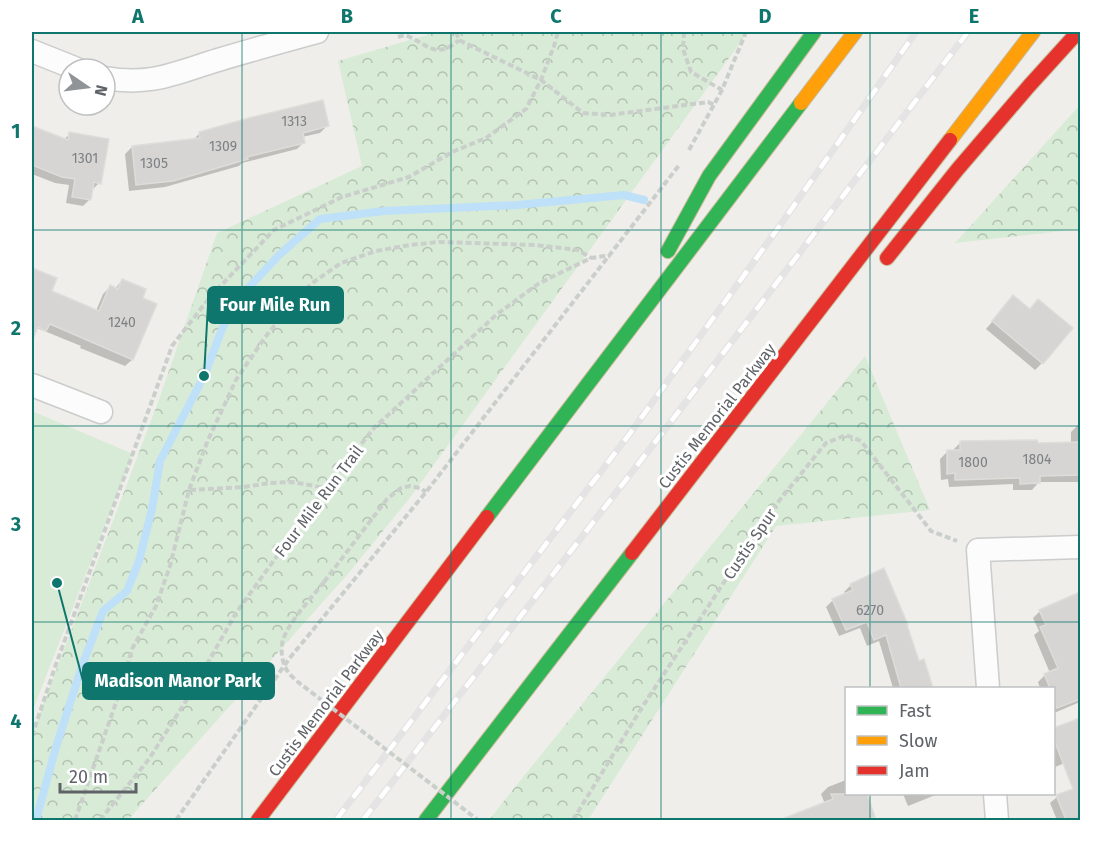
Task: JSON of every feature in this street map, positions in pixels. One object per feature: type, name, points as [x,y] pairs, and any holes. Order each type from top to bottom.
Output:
[{"type":"highway","points":[[610,355],[709,176],[814,32]]},
{"type":"highway","name":"Custis Memorial Parkway","points":[[258,820],[855,32]]},
{"type":"highway","name":"Custis Memorial Parkway","points":[[426,820],[1033,32]]},
{"type":"highway","points":[[879,268],[957,170],[1078,32]]},
{"type":"highway","points":[[771,373],[837,308]]},
{"type":"street","points":[[117,79],[135,81],[158,79],[219,59],[317,32]]},
{"type":"street","points":[[32,51],[57,61]]},
{"type":"street","points":[[32,385],[100,412]]},
{"type":"street","points":[[988,687],[978,550],[1080,547]]},
{"type":"street","points":[[995,795],[997,820]]},
{"type":"path","points":[[456,32],[459,40],[541,80],[583,113],[610,115],[708,102],[714,105]]},
{"type":"path","points":[[32,736],[172,346],[210,297],[274,230],[342,197],[410,177],[452,152],[486,138],[525,109],[541,80],[555,46],[558,32]]},
{"type":"path","points":[[684,32],[683,49],[691,72],[722,90]]},
{"type":"path","points":[[176,820],[289,658],[426,492],[686,157],[722,90],[746,32]]},
{"type":"path","points":[[398,36],[405,35],[427,47],[439,50],[459,40]]},
{"type":"path","points":[[75,820],[120,691],[132,649],[156,606],[170,566],[189,490],[208,441],[236,380],[289,307],[311,284],[342,263],[376,251],[439,242],[536,245],[578,250],[591,258]]},
{"type":"path","name":"Four Mile Run Trail","points":[[100,820],[149,759],[186,701],[236,613],[326,488],[374,428],[496,315],[538,284],[591,258],[610,256]]},
{"type":"path","name":"Custis Spur","points":[[573,820],[641,709],[770,512],[826,443],[846,435],[861,441],[931,531],[978,550]]},
{"type":"path","points":[[189,490],[292,482],[326,488]]},
{"type":"path","points":[[426,492],[410,486],[401,488],[387,499],[289,627],[281,652],[288,672],[298,682],[478,820]]},
{"type":"green space","points":[[431,32],[748,32],[409,499],[347,575],[128,820],[32,820],[32,734],[157,405],[217,233],[362,166],[338,61]]},
{"type":"green space","points":[[1080,105],[1080,229],[955,243]]},
{"type":"green space","points":[[865,356],[930,510],[776,526],[588,820],[489,820],[515,787]]},
{"type":"green space","points":[[32,411],[133,454],[32,712]]},
{"type":"building","points":[[323,100],[329,126],[303,133],[305,143],[247,157],[248,159],[173,181],[136,185],[132,146],[200,138],[199,132]]},
{"type":"building","points":[[32,126],[68,140],[69,132],[109,139],[101,184],[94,182],[91,200],[72,197],[75,179],[62,177],[32,165]]},
{"type":"building","points":[[32,268],[57,278],[52,291],[99,311],[110,285],[118,289],[122,279],[146,289],[143,298],[157,304],[133,360],[50,324],[46,331],[38,327],[32,339]]},
{"type":"building","points":[[1013,295],[1030,309],[1038,299],[1073,328],[1043,364],[992,321]]},
{"type":"building","points":[[1037,440],[1038,443],[1080,442],[1080,475],[1040,476],[1040,483],[1020,484],[1020,478],[955,480],[955,473],[947,474],[947,450],[960,450],[960,441]]},
{"type":"building","points":[[884,568],[908,625],[919,661],[924,659],[933,687],[901,687],[886,635],[874,640],[867,622],[846,630],[832,599],[853,590],[850,584]]},
{"type":"building","points":[[1080,592],[1080,699],[1057,708],[1055,687],[1050,687],[1044,674],[1058,668],[1040,627],[1046,625],[1039,610]]},
{"type":"building","points":[[1080,718],[1080,820],[1066,820],[1056,795],[1073,789],[1055,742],[1055,727]]},
{"type":"building","points":[[831,794],[867,795],[875,817],[864,820],[782,820],[782,819],[833,799]]},
{"type":"waterway","points":[[36,820],[56,747],[83,663],[103,611],[127,591],[139,561],[152,509],[160,461],[204,376],[223,327],[238,299],[279,255],[320,219],[384,211],[517,205],[624,195],[644,200]]},
{"type":"railway","points":[[336,820],[631,432],[916,32]]},
{"type":"railway","points":[[363,820],[968,32]]},
{"type":"traffic: fast","points":[[668,251],[709,176],[814,32]]},
{"type":"traffic: fast","points":[[487,517],[801,103]]},
{"type":"traffic: fast","points":[[426,820],[632,553]]},
{"type":"traffic: slow","points":[[801,103],[855,32]]},
{"type":"traffic: slow","points":[[950,140],[1033,32]]},
{"type":"traffic: jam","points":[[887,258],[957,170],[1078,32]]},
{"type":"traffic: jam","points":[[632,553],[950,140]]},
{"type":"traffic: jam","points":[[258,820],[487,517]]},
{"type":"place","name":"Four Mile Run","points":[[204,376]]},
{"type":"place","name":"Madison Manor Park","points":[[57,583]]}]
